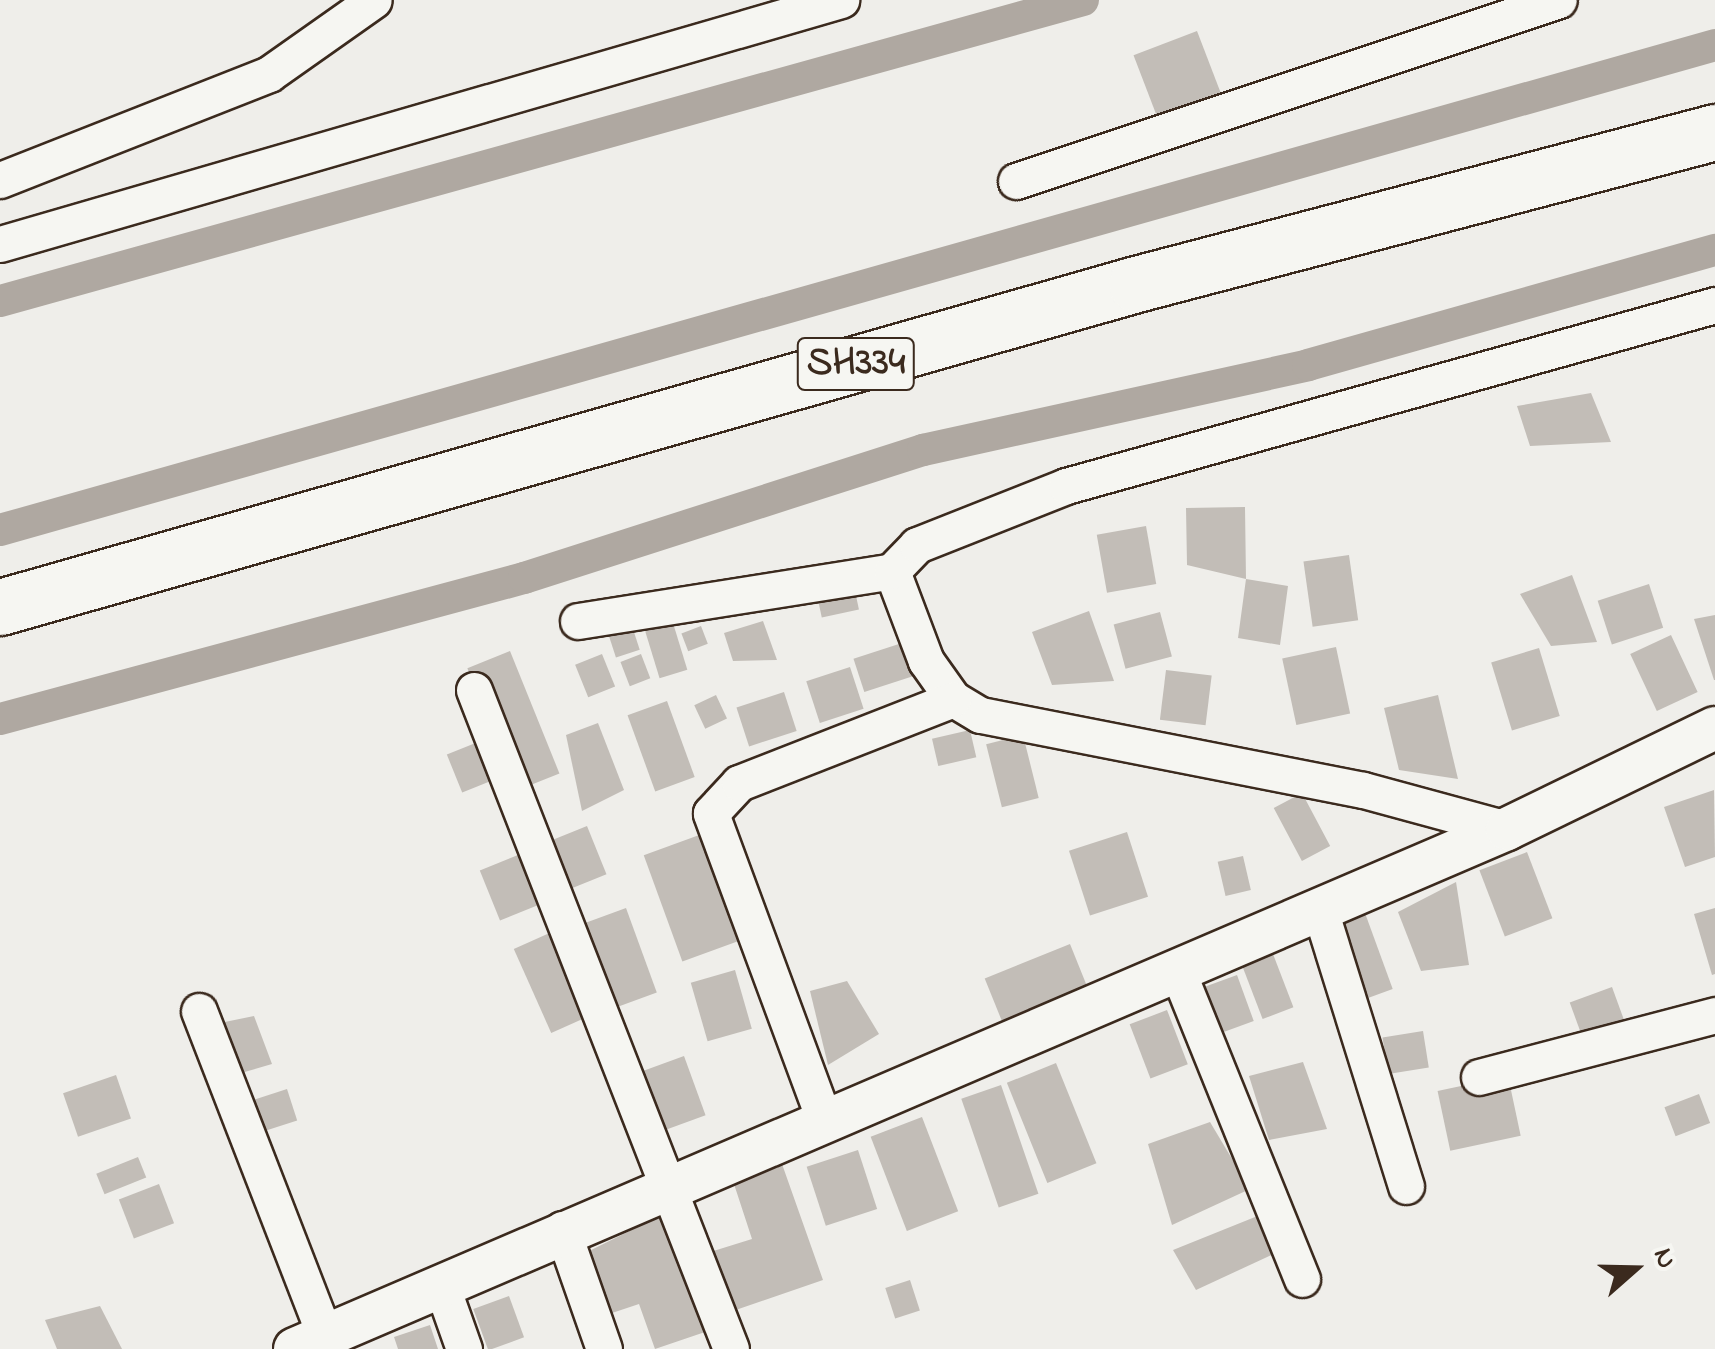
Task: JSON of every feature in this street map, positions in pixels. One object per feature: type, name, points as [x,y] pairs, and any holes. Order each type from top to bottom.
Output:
[{"type":"main road","name":"SH334","points":[[0,607],[1117,290],[1715,132]]},
{"type":"street","points":[[0,180],[269,74],[374,0]]},
{"type":"street","points":[[0,244],[842,0]]},
{"type":"street","points":[[1016,181],[1560,0]]},
{"type":"street","points":[[578,621],[892,571],[917,545],[1066,486],[1715,305]]},
{"type":"street","points":[[892,571],[926,662],[953,699],[980,716],[1364,790],[1507,829]]},
{"type":"street","points":[[474,690],[670,1182],[731,1349]]},
{"type":"street","points":[[825,1122],[711,813],[740,784],[953,699]]},
{"type":"street","points":[[198,1011],[316,1345],[562,1228],[825,1122],[1507,829],[1715,728]]},
{"type":"street","points":[[1320,910],[1406,1186]]},
{"type":"street","points":[[1178,972],[1302,1279]]},
{"type":"street","points":[[1480,1077],[1715,1015]]},
{"type":"street","points":[[562,1228],[604,1349]]},
{"type":"street","points":[[440,1284],[464,1349]]},
{"type":"building","points":[[1197,31],[1222,95],[1158,120],[1134,55]]},
{"type":"building","points":[[1591,393],[1611,442],[1530,446],[1517,406]]},
{"type":"building","points":[[1245,507],[1246,579],[1187,565],[1186,508]]},
{"type":"building","points":[[1146,526],[1156,584],[1107,593],[1097,535]]},
{"type":"building","points":[[1349,555],[1358,620],[1313,627],[1303,561]]},
{"type":"building","points":[[1572,575],[1597,642],[1551,646],[1520,594]]},
{"type":"building","points":[[1246,579],[1288,586],[1280,645],[1238,638]]},
{"type":"building","points":[[1649,584],[1663,628],[1612,644],[1598,601]]},
{"type":"building","points":[[855,591],[859,610],[822,617],[818,599]]},
{"type":"building","points":[[1089,611],[1114,681],[1052,685],[1032,632]]},
{"type":"building","points":[[1160,612],[1172,656],[1126,669],[1114,624]]},
{"type":"building","points":[[1715,615],[1715,680],[1714,680],[1694,619]]},
{"type":"building","points":[[763,621],[777,660],[733,661],[724,633]]},
{"type":"building","points":[[673,623],[687,670],[660,678],[645,631]]},
{"type":"building","points":[[632,626],[640,650],[616,658],[608,634]]},
{"type":"building","points":[[701,626],[708,644],[688,651],[681,634]]},
{"type":"building","points":[[1671,635],[1698,692],[1657,711],[1630,654]]},
{"type":"building","points":[[902,643],[913,676],[864,692],[853,659]]},
{"type":"building","points":[[1336,647],[1350,714],[1296,725],[1282,658]]},
{"type":"building","points":[[1539,648],[1560,716],[1512,731],[1491,663]]},
{"type":"building","points":[[510,651],[559,773],[517,791],[467,668]]},
{"type":"building","points":[[602,654],[615,686],[588,697],[575,665]]},
{"type":"building","points":[[641,654],[650,678],[630,686],[620,662]]},
{"type":"building","points":[[850,667],[864,709],[820,723],[806,681]]},
{"type":"building","points":[[1166,670],[1212,676],[1206,725],[1160,720]]},
{"type":"building","points":[[784,692],[797,731],[749,746],[736,707]]},
{"type":"building","points":[[716,695],[727,719],[705,729],[694,705]]},
{"type":"building","points":[[1438,695],[1458,779],[1399,770],[1384,708]]},
{"type":"building","points":[[667,701],[695,777],[655,791],[628,715]]},
{"type":"building","points":[[598,723],[624,790],[582,811],[566,735]]},
{"type":"building","points":[[970,730],[976,757],[938,766],[932,739]]},
{"type":"building","points":[[1023,735],[1039,798],[1002,807],[986,744]]},
{"type":"building","points":[[483,740],[498,778],[462,793],[447,755]]},
{"type":"building","points":[[1714,790],[1715,857],[1685,867],[1664,807]]},
{"type":"building","points":[[1302,793],[1330,846],[1302,861],[1274,808]]},
{"type":"building","points":[[587,826],[606,874],[562,892],[542,844]]},
{"type":"building","points":[[1127,832],[1148,897],[1090,916],[1069,851]]},
{"type":"building","points":[[702,834],[741,940],[682,961],[644,855]]},
{"type":"building","points":[[528,851],[548,901],[500,921],[480,870]]},
{"type":"building","points":[[1527,852],[1552,918],[1505,937],[1479,870]]},
{"type":"building","points":[[1243,856],[1251,890],[1226,896],[1218,862]]},
{"type":"building","points":[[1456,882],[1469,965],[1421,971],[1398,912]]},
{"type":"building","points":[[626,908],[657,993],[607,1011],[576,926]]},
{"type":"building","points":[[1715,908],[1715,974],[1712,975],[1694,914]]},
{"type":"building","points":[[1365,913],[1393,989],[1357,1002],[1329,926]]},
{"type":"building","points":[[554,931],[591,1015],[551,1033],[514,949]]},
{"type":"building","points":[[1070,944],[1087,987],[1002,1021],[985,978]]},
{"type":"building","points":[[1273,954],[1293,1007],[1263,1019],[1242,966]]},
{"type":"building","points":[[735,970],[752,1029],[708,1041],[691,983]]},
{"type":"building","points":[[1237,975],[1254,1021],[1216,1035],[1199,989]]},
{"type":"building","points":[[847,981],[879,1034],[828,1065],[810,991]]},
{"type":"building","points":[[1612,987],[1627,1029],[1585,1045],[1570,1002]]},
{"type":"building","points":[[1167,1010],[1188,1064],[1150,1078],[1130,1024]]},
{"type":"building","points":[[254,1016],[272,1064],[234,1075],[215,1024]]},
{"type":"building","points":[[1423,1031],[1429,1068],[1388,1074],[1383,1037]]},
{"type":"building","points":[[684,1056],[706,1115],[658,1133],[636,1073]]},
{"type":"building","points":[[1303,1062],[1327,1129],[1269,1140],[1249,1076]]},
{"type":"building","points":[[1056,1063],[1096,1163],[1047,1183],[1007,1083]]},
{"type":"building","points":[[116,1075],[131,1118],[78,1137],[63,1093]]},
{"type":"building","points":[[1508,1076],[1521,1136],[1450,1151],[1438,1091]]},
{"type":"building","points":[[1001,1085],[1038,1194],[999,1207],[961,1099]]},
{"type":"building","points":[[287,1089],[297,1120],[263,1132],[253,1100]]},
{"type":"building","points":[[1699,1094],[1710,1123],[1676,1136],[1664,1107]]},
{"type":"building","points":[[922,1117],[958,1211],[907,1231],[871,1137]]},
{"type":"building","points":[[1210,1122],[1250,1189],[1172,1225],[1148,1144]]},
{"type":"building","points":[[858,1150],[877,1209],[826,1226],[807,1167]]},
{"type":"building","points":[[138,1157],[146,1177],[105,1194],[96,1174]]},
{"type":"building","points":[[782,1164],[823,1280],[727,1313],[707,1253],[752,1239],[733,1181]]},
{"type":"building","points":[[159,1184],[174,1223],[134,1239],[119,1199]]},
{"type":"building","points":[[666,1213],[708,1331],[655,1349],[639,1304],[600,1317],[579,1256]]},
{"type":"building","points":[[1265,1213],[1280,1251],[1196,1290],[1173,1250]]},
{"type":"building","points":[[910,1280],[920,1310],[895,1318],[885,1288]]},
{"type":"building","points":[[509,1296],[524,1337],[488,1349],[473,1309]]},
{"type":"building","points":[[100,1306],[122,1349],[57,1349],[45,1320]]},
{"type":"building","points":[[430,1325],[438,1349],[398,1349],[394,1337]]},
{"type":"waterway","points":[[0,301],[1083,0]]},
{"type":"waterway","points":[[0,530],[1715,45]]},
{"type":"waterway","points":[[0,719],[524,578],[923,450],[1308,365],[1715,250]]}]
